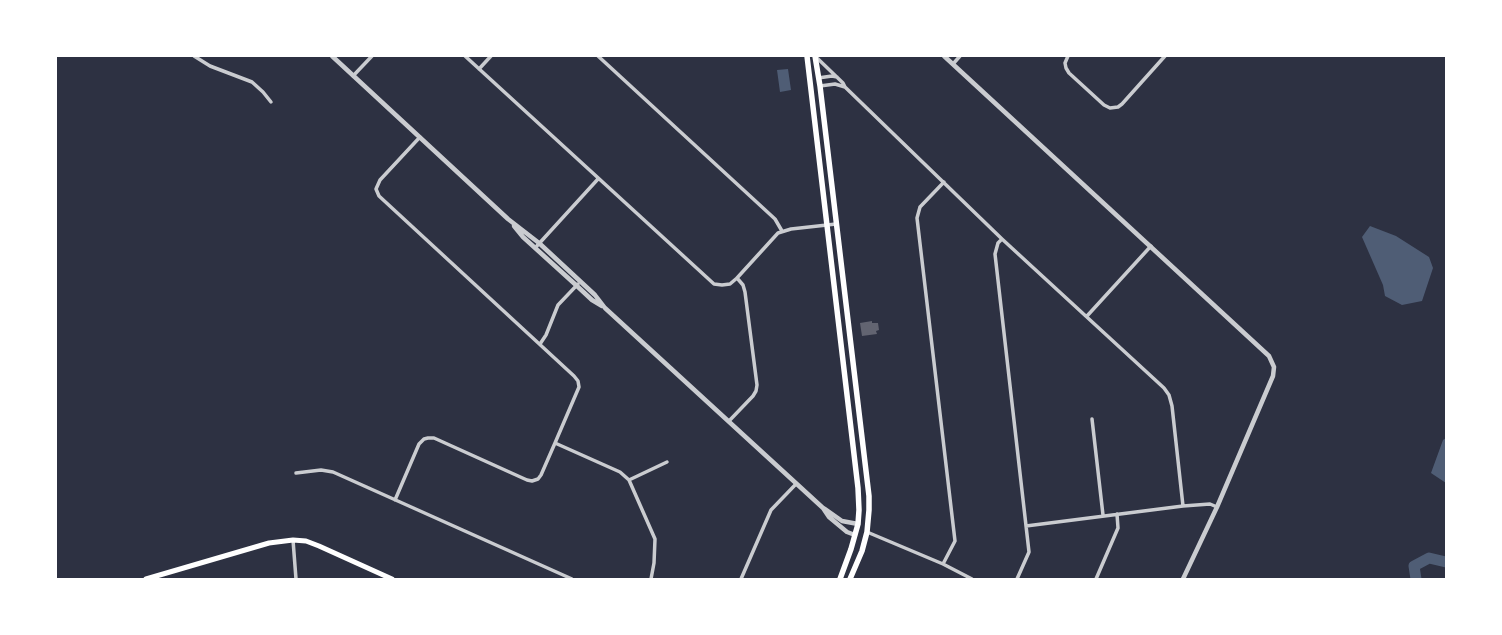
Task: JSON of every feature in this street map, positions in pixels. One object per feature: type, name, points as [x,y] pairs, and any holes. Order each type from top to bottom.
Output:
[{"type":"main road","points":[[807,56],[858,488],[858,524],[852,549],[840,579]]},
{"type":"main road","points":[[815,56],[820,86],[867,482],[869,510],[867,532],[862,551],[850,579]]},
{"type":"main road","points":[[810,82],[818,78]]},
{"type":"main road","points":[[810,82],[820,86]]},
{"type":"main road","points":[[858,524],[867,532]]},
{"type":"main road","points":[[855,535],[867,532]]},
{"type":"main road","points":[[146,579],[269,543],[293,540],[319,546],[380,576],[392,579]]},
{"type":"street","points":[[194,56],[210,66],[252,82],[271,102]]},
{"type":"street","points":[[332,56],[508,218],[539,243],[595,295],[605,308],[796,484],[823,508],[842,521],[858,524]]},
{"type":"street","points":[[353,76],[372,56]]},
{"type":"street","points":[[465,56],[714,284],[730,284],[738,278],[778,233],[782,231],[836,224]]},
{"type":"street","points":[[479,69],[491,56]]},
{"type":"street","points":[[598,56],[774,219],[782,231]]},
{"type":"street","points":[[815,56],[1002,239],[1164,388],[1169,395],[1172,406],[1183,506]]},
{"type":"street","points":[[953,64],[960,56]]},
{"type":"street","points":[[1068,56],[1065,63],[1069,73],[1104,105],[1110,108],[1120,105],[1165,56]]},
{"type":"street","points":[[947,57],[1269,356],[1274,367],[1273,376],[1217,507],[1182,579]]},
{"type":"street","points":[[818,78],[832,76],[838,78]]},
{"type":"street","points":[[820,86],[835,84],[845,87]]},
{"type":"street","points":[[395,500],[419,444],[426,438],[434,438],[530,481],[540,477],[578,392],[579,384],[576,378],[540,344],[379,196],[376,189],[380,180],[420,137]]},
{"type":"street","points":[[535,248],[598,179]]},
{"type":"street","points":[[943,564],[955,541],[917,218],[920,207],[944,182]]},
{"type":"street","points":[[508,218],[523,237],[592,300],[605,308]]},
{"type":"street","points":[[1002,239],[998,243],[994,254],[1029,552],[1017,579]]},
{"type":"street","points":[[1087,316],[1151,246]]},
{"type":"street","points":[[729,421],[753,396],[757,385],[745,292],[743,285],[738,278]]},
{"type":"street","points":[[540,344],[546,335],[558,306],[580,281]]},
{"type":"street","points":[[1092,419],[1103,515]]},
{"type":"street","points":[[555,443],[620,472],[629,480],[655,539],[654,562],[650,579]]},
{"type":"street","points":[[629,480],[667,462]]},
{"type":"street","points":[[296,473],[321,470],[333,472],[572,579]]},
{"type":"street","points":[[741,579],[771,510],[796,484]]},
{"type":"street","points":[[1026,526],[1183,506],[1210,504],[1217,507]]},
{"type":"street","points":[[823,508],[829,517],[840,527],[855,535]]},
{"type":"street","points":[[1096,579],[1118,528],[1117,514]]},
{"type":"street","points":[[867,532],[943,564],[972,579]]},
{"type":"street","points":[[293,540],[296,579]]},
{"type":"water","points":[[788,69],[791,90],[780,92],[777,70]]},
{"type":"water","points":[[1370,226],[1396,236],[1429,257],[1433,268],[1422,301],[1402,305],[1385,296],[1383,285],[1362,237]]},
{"type":"water","points":[[1446,438],[1446,483],[1431,473],[1443,440]]},
{"type":"building","points":[[872,321],[872,323],[878,323],[879,330],[876,331],[877,334],[862,336],[860,323]]},
{"type":"waterway","points":[[1416,579],[1414,566],[1429,558],[1446,562]]}]
